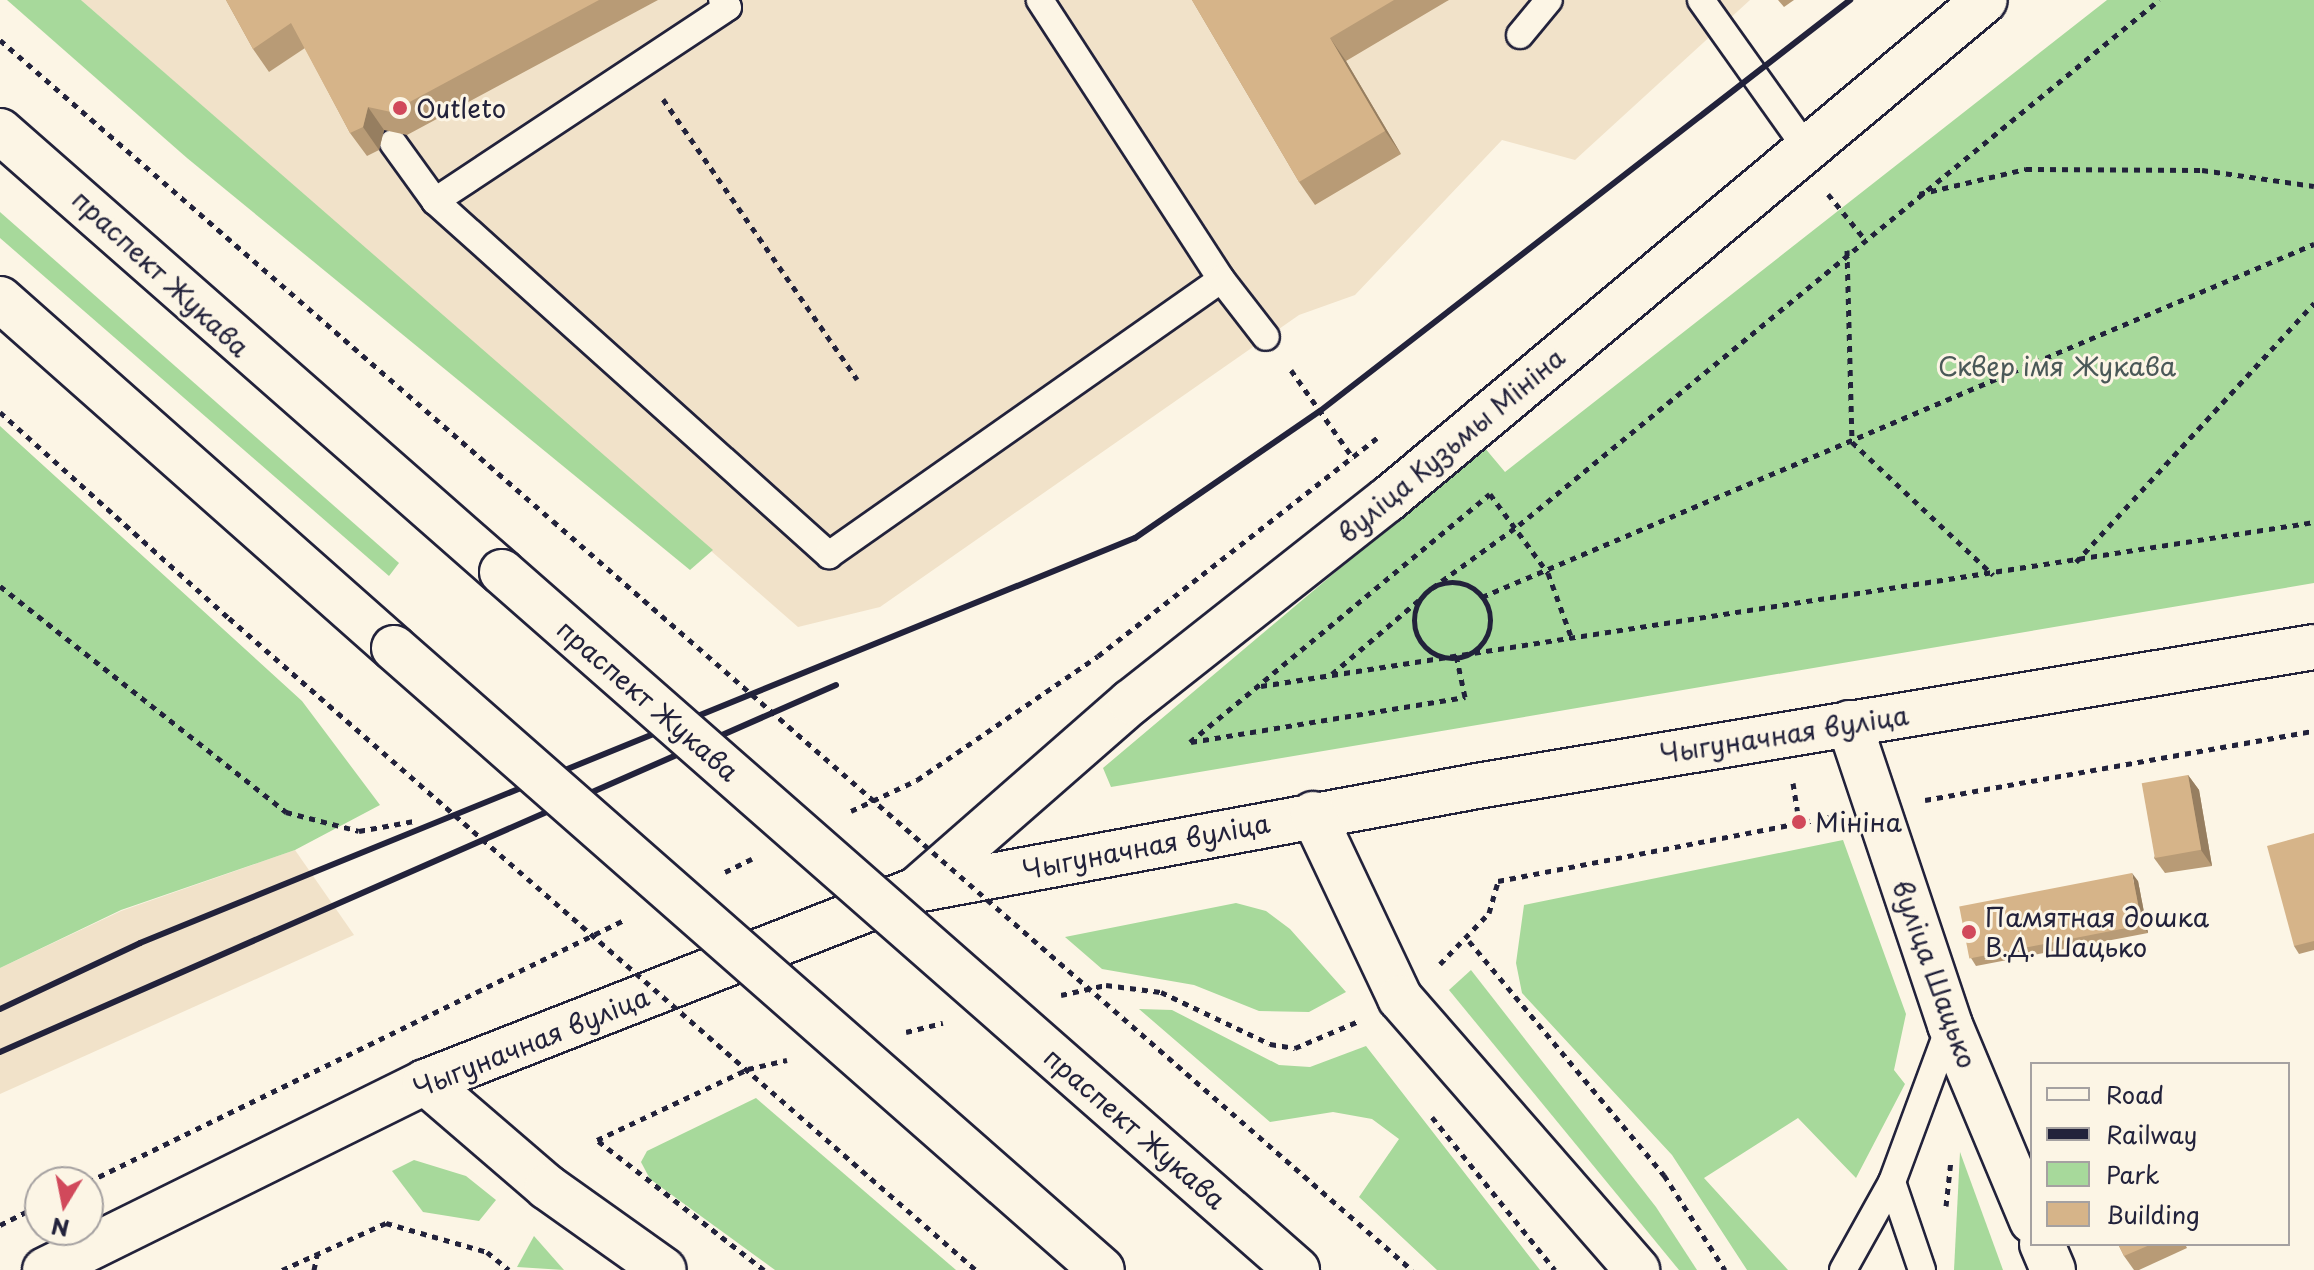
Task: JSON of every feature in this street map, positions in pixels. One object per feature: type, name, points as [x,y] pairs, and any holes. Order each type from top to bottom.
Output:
[{"type":"main road","name":"вуліца Кузьмы Мініна","points":[[916,890],[1131,702],[1387,500],[1985,0]]},
{"type":"main road","name":"праспект Жукава","points":[[0,131],[1297,1270]]},
{"type":"main road","points":[[0,299],[1102,1270]]},
{"type":"main road","name":"Чыгуначная вуліца","points":[[45,1270],[425,1082],[916,890],[1313,814],[2314,647]]},
{"type":"main road","name":"вуліца Шацько","points":[[1849,723],[1950,1025],[2030,1216]]},
{"type":"main road","points":[[1313,814],[1400,998],[1637,1270]]},
{"type":"main road","points":[[425,1082],[547,1187],[664,1270]]},
{"type":"main road","points":[[2043,1246],[2053,1270]]},
{"type":"lane","points":[[435,201],[728,7],[722,0]]},
{"type":"lane","points":[[1040,0],[1221,279],[1266,337]]},
{"type":"lane","points":[[1520,35],[1549,0]]},
{"type":"lane","points":[[1701,0],[1806,148]]},
{"type":"lane","points":[[393,143],[435,201],[829,555],[1221,279]]},
{"type":"lane","points":[[1843,1270],[1892,1182],[1950,1025]]},
{"type":"lane","points":[[1892,1182],[1922,1270]]},
{"type":"path","points":[[1330,676],[1432,588],[1519,525],[1847,249],[2159,0]]},
{"type":"path","points":[[0,40],[1412,1270]]},
{"type":"path","points":[[640,66],[857,379]]},
{"type":"path","points":[[1915,195],[2026,169],[2202,170],[2314,186]]},
{"type":"path","points":[[1432,588],[1453,582],[1482,597],[1548,573],[2314,244]]},
{"type":"path","points":[[1847,249],[1852,442],[1994,576]]},
{"type":"path","points":[[2076,563],[2314,303]]},
{"type":"path","points":[[1266,337],[1353,458]]},
{"type":"path","points":[[0,412],[229,618],[976,1270]]},
{"type":"path","points":[[1098,656],[1389,428]]},
{"type":"path","points":[[1457,659],[1465,697],[1190,742],[1490,494],[1519,525],[1548,573],[1572,639]]},
{"type":"path","points":[[1261,686],[1994,576],[2314,522]]},
{"type":"path","points":[[0,586],[286,812],[359,831],[414,821]]},
{"type":"path","points":[[1423,597],[1414,619],[1421,642],[1457,659]]},
{"type":"path","points":[[1468,657],[1490,629],[1482,597]]},
{"type":"path","points":[[1435,968],[1469,941],[1489,913],[1498,881]]},
{"type":"path","points":[[1469,941],[1664,1175],[1725,1270]]},
{"type":"path","points":[[1359,1020],[1368,1033]]},
{"type":"path","points":[[104,1174],[300,1078]]},
{"type":"path","points":[[1423,1105],[1555,1270]]},
{"type":"path","points":[[597,1140],[764,1270]]},
{"type":"path","points":[[1945,1214],[1952,1150]]},
{"type":"path","points":[[0,1225],[24,1213]]},
{"type":"path","points":[[282,1270],[386,1223],[487,1252],[509,1270]]},
{"type":"path","points":[[314,1270],[318,1254]]},
{"type":"shaded area","points":[[81,0],[1750,0],[1575,160],[1502,140],[1355,295],[1299,315],[880,607],[798,627]]},
{"type":"shaded area","points":[[295,850],[354,935],[0,1094],[0,968],[121,911]]},
{"type":"green space","points":[[7,0],[81,0],[713,550],[690,570],[187,158]]},
{"type":"green space","name":"Сквер імя Жукава","points":[[2107,0],[2314,0],[2314,583],[1111,787],[1103,768],[1484,447],[1505,472]]},
{"type":"green space","points":[[0,212],[399,563],[389,576],[0,238]]},
{"type":"green space","points":[[0,426],[302,701],[380,805],[295,850],[121,910],[0,968]]},
{"type":"green space","points":[[1843,840],[1906,1014],[1894,1070],[1905,1084],[1856,1178],[1798,1118],[1704,1178],[1788,1270],[1747,1270],[1672,1155],[1522,993],[1516,963],[1524,905]]},
{"type":"green space","points":[[1236,903],[1266,911],[1290,929],[1346,992],[1309,1012],[1259,1011],[1194,985],[1102,969],[1065,937]]},
{"type":"green space","points":[[1471,970],[1656,1207],[1697,1270],[1679,1270],[1449,990]]},
{"type":"green space","points":[[1139,1009],[1172,1010],[1279,1065],[1310,1067],[1366,1046],[1540,1270],[1437,1270],[1359,1197],[1399,1139],[1372,1119],[1333,1112],[1270,1122]]},
{"type":"green space","points":[[756,1098],[956,1270],[775,1270],[650,1179],[641,1162],[647,1151]]},
{"type":"green space","points":[[1960,1152],[2003,1270],[1954,1270]]},
{"type":"green space","points":[[414,1160],[466,1176],[496,1200],[479,1221],[423,1212],[392,1171]]},
{"type":"green space","points":[[534,1236],[564,1270],[517,1267]]},
{"type":"building","name":"Outleto","points":[[226,0],[599,0],[391,112],[368,107],[363,127],[350,133],[291,23],[253,49]]},
{"type":"building","points":[[1192,0],[1394,0],[1330,38],[1385,131],[1299,182]]},
{"type":"building","points":[[2188,775],[2201,850],[2155,858],[2142,783]]},
{"type":"building","points":[[2314,833],[2314,941],[2294,946],[2267,846]]},
{"type":"building","points":[[2132,873],[2142,925],[1969,959],[1959,907]]},
{"type":"building","points":[[2119,1246],[2147,1246],[2124,1256]]},
{"type":"railway","points":[[0,1009],[140,943],[1135,538],[1320,411],[1850,0]]},
{"type":"railway","points":[[0,1052],[836,685]]},
{"type":"place","name":"Outleto","points":[[400,108]]},
{"type":"place","name":"Мініна","points":[[1799,822]]},
{"type":"place","name":"Памятная дошка В.Д. Шацько","points":[[1969,932]]}]
